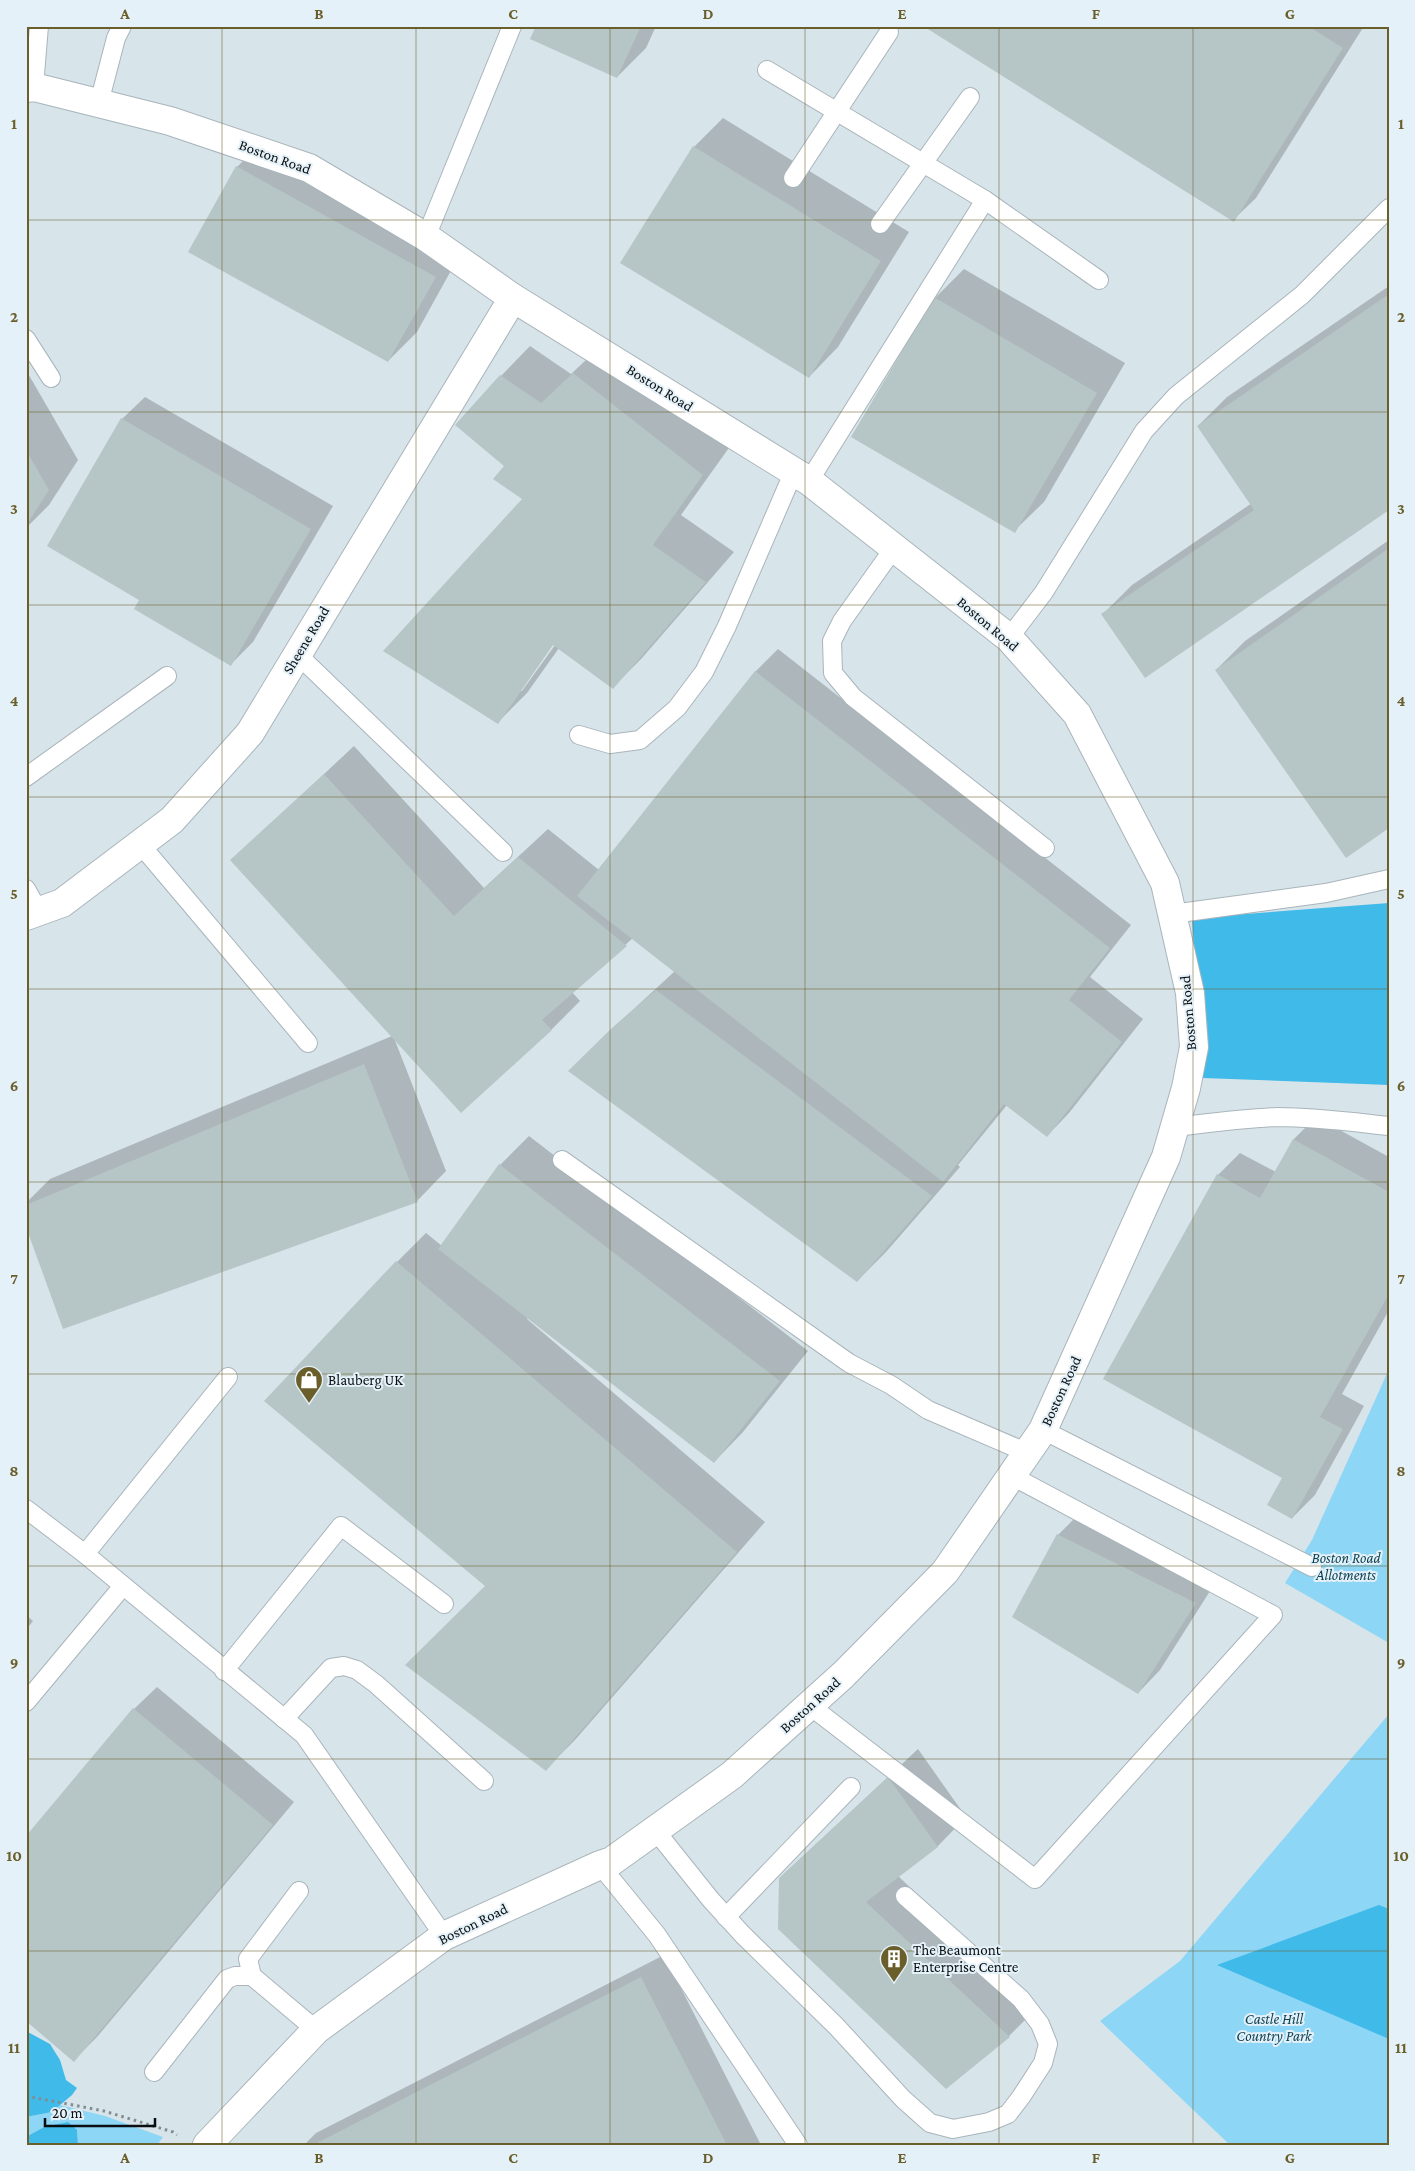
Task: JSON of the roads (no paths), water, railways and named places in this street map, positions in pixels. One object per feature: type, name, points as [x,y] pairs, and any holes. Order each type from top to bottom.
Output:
[{"type":"street","name":"Boston Road","points":[[30,88],[170,121],[309,168],[426,236],[513,298],[801,476],[894,548],[1008,638],[1076,714],[1166,883],[1190,993],[1194,1047],[1186,1088],[1166,1158],[1043,1430],[945,1572],[843,1675],[732,1775],[612,1861],[444,1936],[316,2030],[207,2145]]},
{"type":"street","name":"Sheene Road","points":[[30,906],[62,903],[172,820],[250,733],[513,298]]},
{"type":"lane","points":[[30,88],[39,26]]},
{"type":"lane","points":[[99,103],[116,38],[122,26]]},
{"type":"lane","points":[[426,236],[512,26]]},
{"type":"lane","points":[[793,178],[889,32]]},
{"type":"lane","points":[[767,70],[985,200],[1099,280]]},
{"type":"lane","points":[[880,224],[970,97]]},
{"type":"lane","points":[[579,735],[610,744],[640,740],[677,708],[704,672],[801,476],[985,200]]},
{"type":"lane","points":[[1008,638],[1044,592],[1144,431],[1176,396],[1302,295],[1389,208]]},
{"type":"lane","points":[[26,339],[51,378]]},
{"type":"lane","points":[[894,548],[842,621],[832,641],[833,673],[853,697],[1045,848]]},
{"type":"lane","points":[[297,654],[503,852]]},
{"type":"lane","points":[[26,778],[167,676]]},
{"type":"lane","points":[[140,844],[308,1043]]},
{"type":"lane","points":[[1172,914],[1326,893],[1389,879]]},
{"type":"lane","points":[[1175,1127],[1278,1117],[1389,1126]]},
{"type":"lane","points":[[562,1160],[849,1363],[890,1385],[928,1410],[1028,1453]]},
{"type":"lane","points":[[85,1554],[228,1377]]},
{"type":"lane","points":[[1043,1430],[1312,1567]]},
{"type":"lane","points":[[809,1705],[1035,1879],[1273,1616],[1012,1476]]},
{"type":"lane","points":[[26,1509],[85,1554],[304,1736],[444,1936]]},
{"type":"lane","points":[[224,1671],[341,1526],[444,1604]]},
{"type":"lane","points":[[26,1702],[123,1586]]},
{"type":"lane","points":[[284,1719],[331,1668],[344,1666],[357,1670],[376,1684],[484,1781]]},
{"type":"lane","points":[[726,1917],[851,1786]]},
{"type":"lane","points":[[655,1830],[726,1917],[836,2026],[903,2099],[930,2123],[953,2129],[989,2122],[1008,2114],[1043,2063],[1048,2044],[1040,2024],[1021,1999],[905,1896]]},
{"type":"lane","points":[[600,1865],[657,1935],[798,2145]]},
{"type":"lane","points":[[299,1891],[248,1959],[252,1976],[316,2030]]},
{"type":"lane","points":[[154,2072],[227,1979],[235,1976],[252,1976]]},
{"type":"place","name":"Blauberg UK","points":[[309,1404]]},
{"type":"place","name":"The Beaumont Enterprise Centre","points":[[894,1983]]},
{"type":"park label","name":"Boston Road Allotments","points":[[1346,1566]]},
{"type":"park label","name":"Castle Hill Country Park","points":[[1274,2028]]}]
